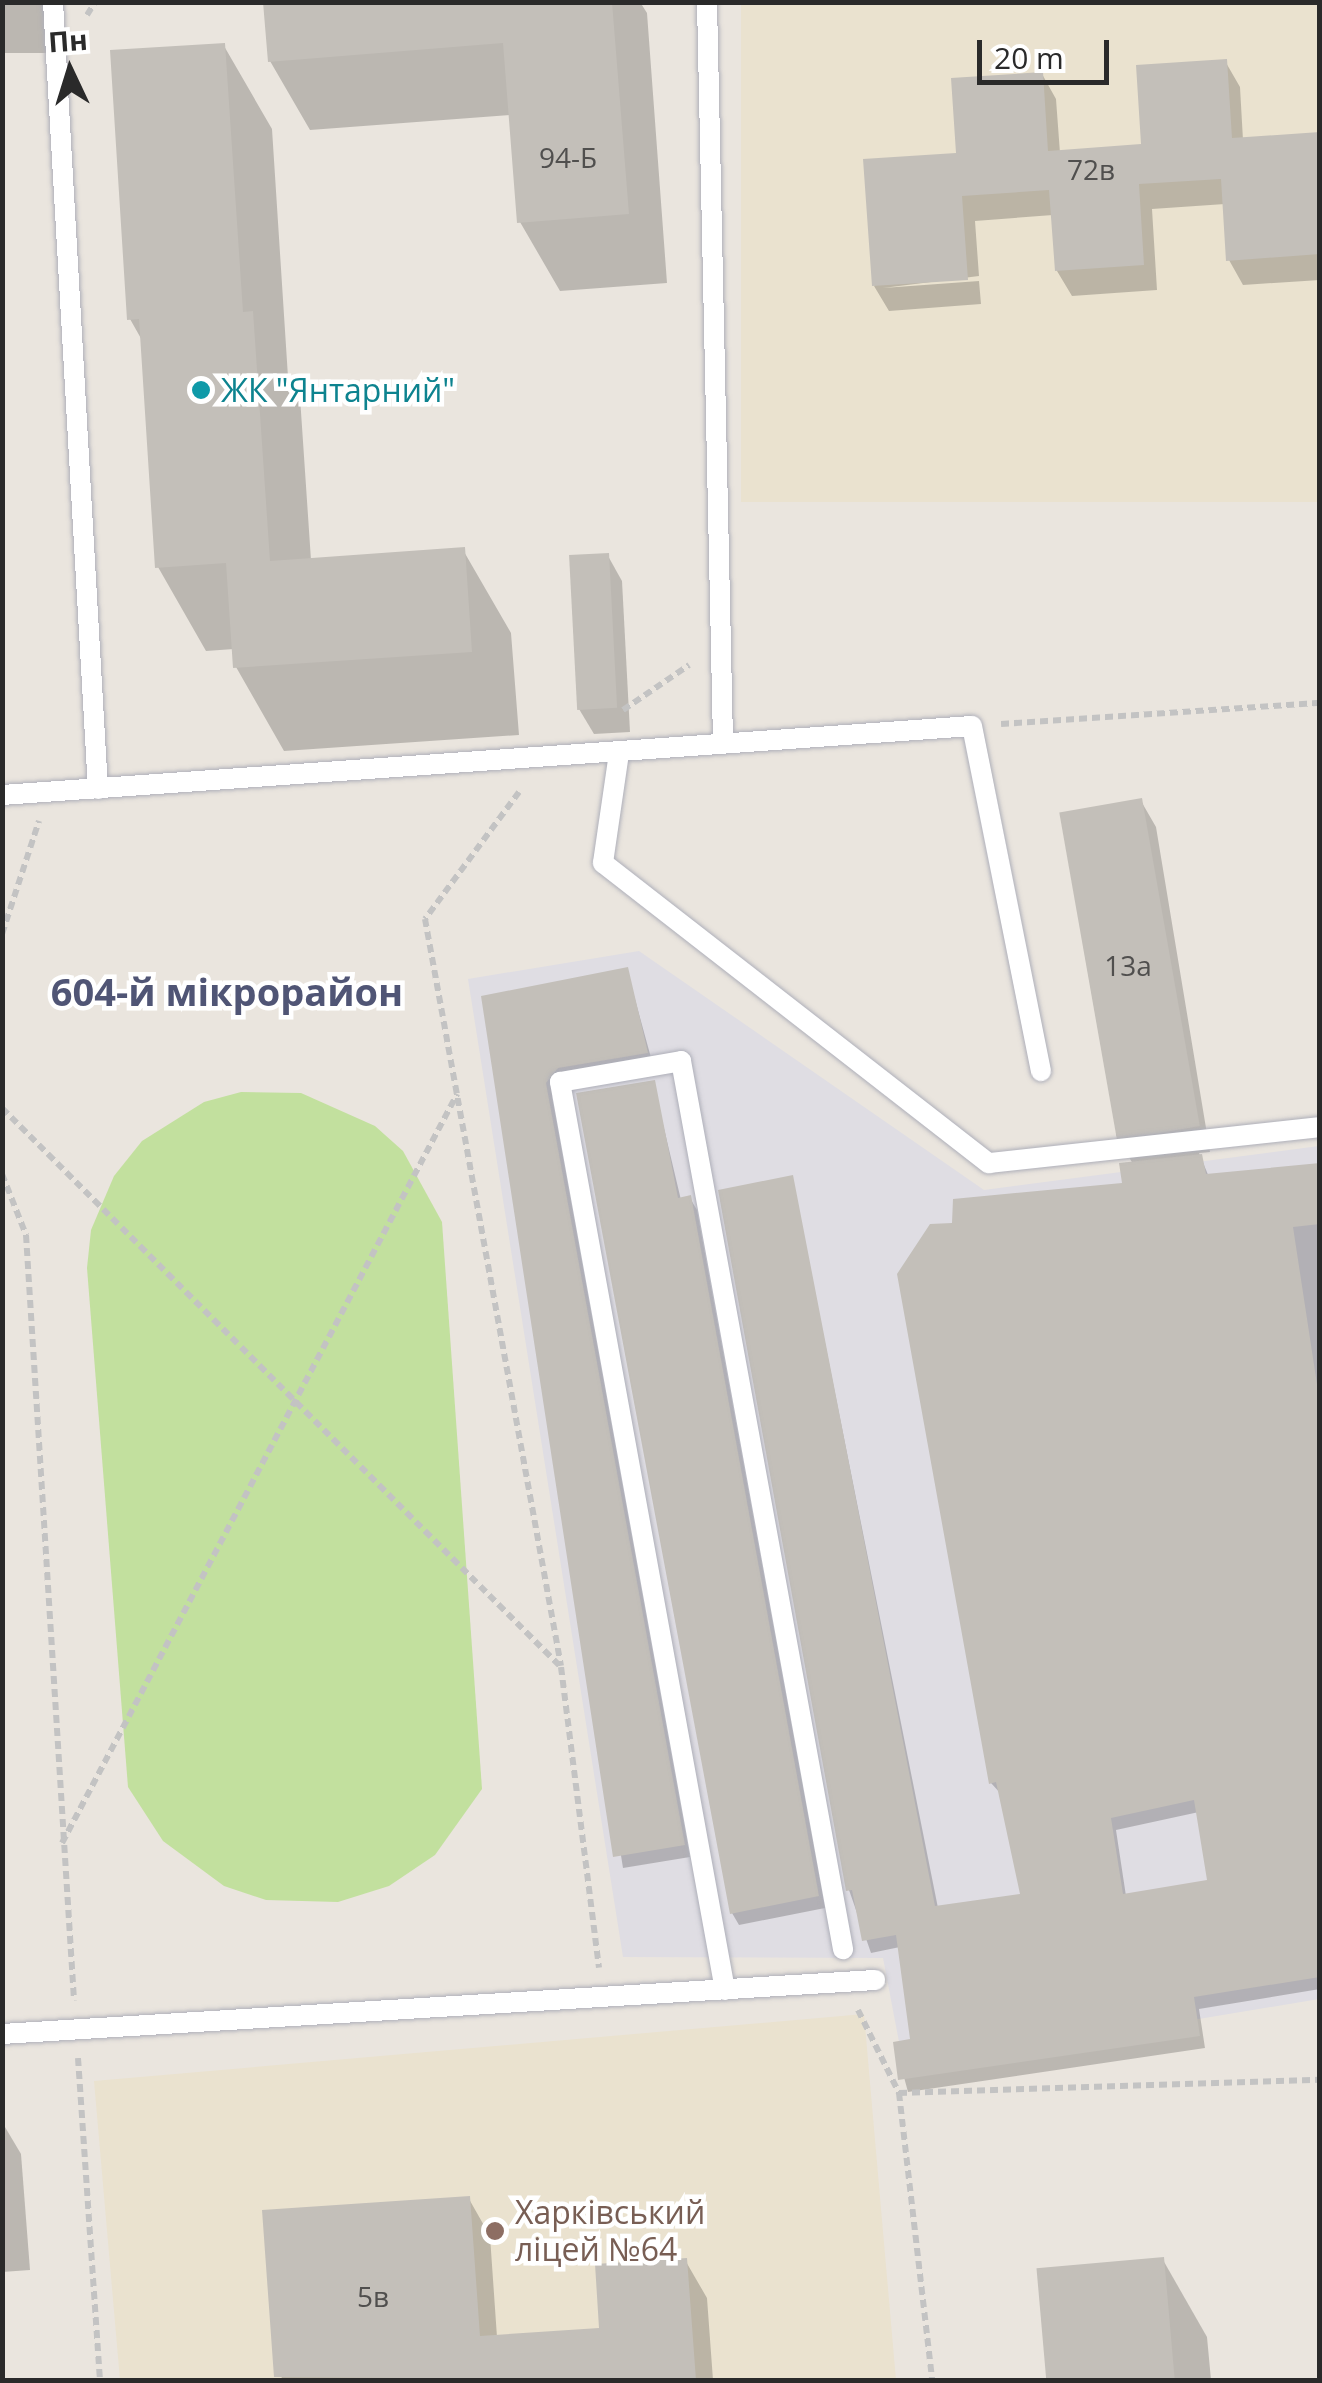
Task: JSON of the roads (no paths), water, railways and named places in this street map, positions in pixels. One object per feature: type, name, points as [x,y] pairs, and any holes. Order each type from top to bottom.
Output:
[{"type":"lane","points":[[52,2],[98,789]]},
{"type":"lane","points":[[708,2],[723,743]]},
{"type":"lane","points":[[2,795],[542,760],[972,726],[1041,1071]]},
{"type":"lane","points":[[619,753],[603,864],[990,1163],[1320,1127]]},
{"type":"lane","points":[[726,1990],[560,1082],[681,1061],[843,1949]]},
{"type":"lane","points":[[2,2034],[875,1980]]},
{"type":"place","name":"ЖК \"Янтарний\"","points":[[201,390]]},
{"type":"place","name":"Харківський ліцей №64","points":[[495,2231]]},
{"type":"district","name":"604-й мікрорайон","points":[[227,992]]}]
